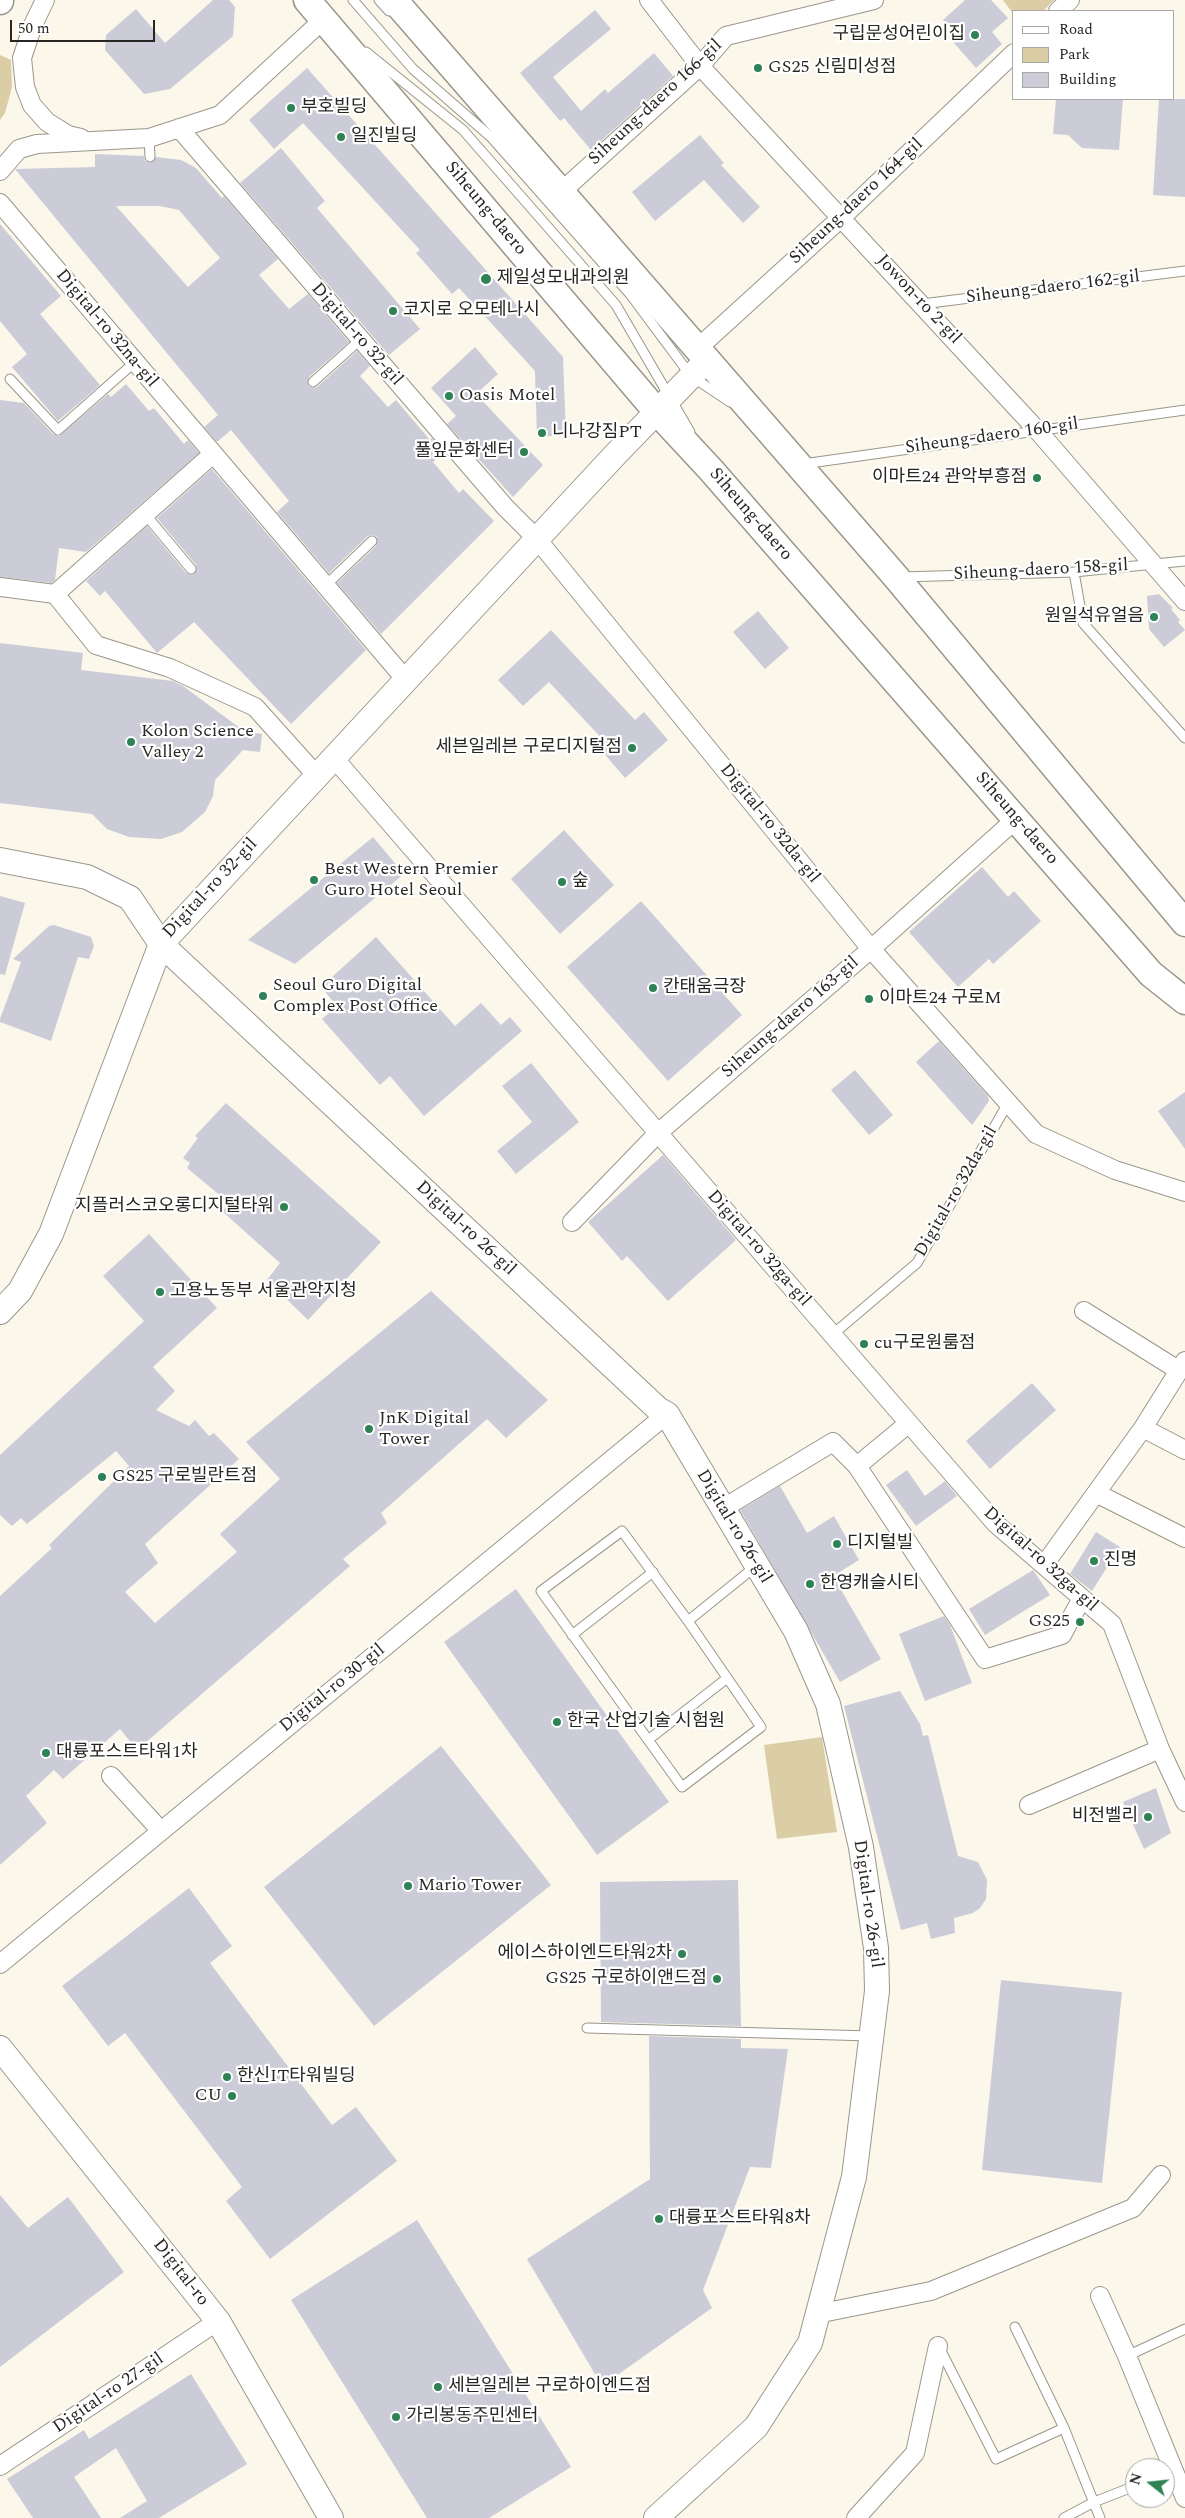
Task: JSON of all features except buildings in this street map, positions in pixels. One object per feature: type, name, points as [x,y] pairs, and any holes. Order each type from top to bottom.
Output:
[{"type":"main road","points":[[396,11],[561,192],[698,361],[764,424],[896,577],[1184,922]]},
{"type":"main road","name":"Siheung-daero","points":[[317,12],[664,404],[711,470],[1151,974],[1185,1001]]},
{"type":"main road","points":[[1151,974],[1185,1022]]},
{"type":"street","points":[[47,0],[33,25],[22,58],[25,88],[32,106],[47,122],[68,135],[89,140]]},
{"type":"street","name":"Jowon-ro 2-gil","points":[[649,0],[700,66],[842,217],[1038,431],[1185,601]]},
{"type":"street","name":"Siheung-daero 166-gil","points":[[561,192],[700,66],[726,36],[874,0]]},
{"type":"street","points":[[1059,10],[1070,0]]},
{"type":"street","points":[[0,171],[18,149],[37,144],[149,138],[220,114],[317,12]]},
{"type":"street","name":"Siheung-daero 164-gil","points":[[698,361],[842,217],[1012,55]]},
{"type":"street","name":"Digital-ro 32-gil","points":[[179,128],[360,340],[506,507],[537,539]]},
{"type":"street","name":"Digital-ro 32na-gil","points":[[0,203],[211,456],[324,586],[404,682]]},
{"type":"street","name":"Digital-ro 32-gil","points":[[0,1312],[20,1291],[51,1234],[161,944],[664,404],[698,361]]},
{"type":"street","points":[[55,594],[211,456]]},
{"type":"street","name":"Digital-ro 32da-gil","points":[[537,539],[871,949],[1036,1134],[1115,1170],[1185,1192]]},
{"type":"street","points":[[0,587],[55,594],[96,645],[170,668],[255,707],[317,776]]},
{"type":"street","name":"Digital-ro 32ga-gil","points":[[334,758],[996,1524],[1112,1624],[1160,1749],[1185,1802]]},
{"type":"street","name":"Siheung-daero 163-gil","points":[[572,1222],[658,1133],[871,949],[1016,819]]},
{"type":"street","name":"Digital-ro 26-gil","points":[[0,860],[87,877],[130,898],[161,944],[658,1409],[666,1414],[796,1631],[828,1704],[861,1847],[876,1948],[877,1991],[854,2177],[810,2343],[756,2427],[656,2518]]},
{"type":"street","points":[[1044,1565],[1143,1428],[1181,1365],[1084,1311]]},
{"type":"street","name":"Digital-ro 30-gil","points":[[0,1964],[666,1414]]},
{"type":"street","points":[[857,1466],[908,1422]]},
{"type":"street","points":[[1143,1428],[1185,1450]]},
{"type":"street","points":[[722,1509],[833,1442],[857,1466],[985,1659],[1062,1635],[1082,1598]]},
{"type":"street","points":[[1096,1493],[1185,1538]]},
{"type":"street","points":[[1029,1806],[1160,1749]]},
{"type":"street","points":[[111,1776],[161,1831]]},
{"type":"street","name":"Digital-ro","points":[[0,2048],[218,2321],[331,2518]]},
{"type":"street","points":[[817,2314],[931,2291],[1133,2208],[1160,2176]]},
{"type":"street","points":[[1100,2296],[1127,2356],[1164,2458]]},
{"type":"street","name":"Digital-ro 27-gil","points":[[0,2466],[218,2321]]},
{"type":"street","points":[[856,2518],[915,2453],[938,2346]]},
{"type":"street","points":[[1175,2482],[1185,2498]]},
{"type":"lane","points":[[353,0],[413,69],[491,137],[630,294],[698,361]]},
{"type":"lane","points":[[379,0],[396,11]]},
{"type":"lane","points":[[317,12],[463,130],[616,305],[664,404]]},
{"type":"lane","points":[[418,43],[471,104],[491,137]]},
{"type":"lane","points":[[149,138],[150,157]]},
{"type":"lane","name":"Digital-ro 32na-gil","points":[[0,209],[133,363]]},
{"type":"lane","name":"Siheung-daero 162-gil","points":[[922,304],[1185,271]]},
{"type":"lane","points":[[313,382],[360,340]]},
{"type":"lane","points":[[10,379],[58,430],[133,363]]},
{"type":"lane","name":"Siheung-daero 160-gil","points":[[798,464],[1185,410]]},
{"type":"lane","name":"Digital-ro 32na-gil","points":[[211,456],[404,682]]},
{"type":"lane","points":[[145,514],[192,569]]},
{"type":"lane","points":[[324,586],[372,541]]},
{"type":"lane","name":"Siheung-daero 158-gil","points":[[896,577],[1074,572],[1185,561]]},
{"type":"lane","points":[[1074,572],[1083,623],[1185,738]]},
{"type":"lane","name":"Digital-ro 32da-gil","points":[[832,1335],[917,1263],[1008,1102]]},
{"type":"lane","points":[[622,1530],[688,1621],[726,1679],[761,1727],[682,1787],[541,1591],[622,1530]]},
{"type":"lane","points":[[688,1621],[756,1566]]},
{"type":"lane","points":[[572,1635],[653,1572]]},
{"type":"lane","points":[[648,1740],[726,1679]]},
{"type":"lane","points":[[587,2028],[872,2036]]},
{"type":"lane","points":[[1015,2327],[1064,2428],[1100,2518]]},
{"type":"lane","points":[[1127,2356],[1185,2330]]},
{"type":"lane","points":[[938,2346],[996,2459],[1064,2428]]},
{"type":"lane","points":[[1064,2518],[1094,2502],[1125,2490]]},
{"type":"green space","points":[[1003,0],[1054,0],[1044,10],[1012,10],[1012,12]]},
{"type":"green space","points":[[0,55],[11,60],[12,87],[5,113],[0,120]]},
{"type":"green space","points":[[822,1737],[837,1832],[777,1839],[764,1745]]},
{"type":"place","name":"구립문성어린이집","points":[[975,35]]},
{"type":"place","name":"GS25 신림미성점","points":[[758,68]]},
{"type":"place","name":"부호빌딩","points":[[291,108]]},
{"type":"place","name":"일진빌딩","points":[[341,137]]},
{"type":"place","name":"제일성모내과의원","points":[[486,279]]},
{"type":"place","name":"코지로 오모테나시","points":[[393,311]]},
{"type":"place","name":"Oasis Motel","points":[[449,396]]},
{"type":"place","name":"니나강짐PT","points":[[542,433]]},
{"type":"place","name":"풀잎문화센터","points":[[524,452]]},
{"type":"place","name":"이마트24 관악부흥점","points":[[1037,478]]},
{"type":"place","name":"원일석유얼음","points":[[1154,617]]},
{"type":"place","name":"Kolon Science Valley 2","points":[[131,742]]},
{"type":"place","name":"세븐일레븐 구로디지털점","points":[[632,748]]},
{"type":"place","name":"Best Western Premier Guro Hotel Seoul","points":[[314,880]]},
{"type":"place","name":"숲","points":[[562,882]]},
{"type":"place","name":"칸태움극장","points":[[653,988]]},
{"type":"place","name":"Seoul Guro Digital Complex Post Office","points":[[263,996]]},
{"type":"place","name":"이마트24 구로M","points":[[869,999]]},
{"type":"place","name":"지플러스코오롱디지털타워","points":[[284,1207]]},
{"type":"place","name":"고용노동부 서울관악지청","points":[[160,1292]]},
{"type":"place","name":"cu구로원룸점","points":[[864,1344]]},
{"type":"place","name":"JnK Digital Tower","points":[[369,1429]]},
{"type":"place","name":"GS25 구로빌란트점","points":[[102,1477]]},
{"type":"place","name":"디지털빌","points":[[837,1544]]},
{"type":"place","name":"진명","points":[[1094,1561]]},
{"type":"place","name":"한영캐슬시티","points":[[810,1584]]},
{"type":"place","name":"GS25","points":[[1080,1622]]},
{"type":"place","name":"한국 산업기술 시험원","points":[[557,1722]]},
{"type":"place","name":"대륭포스트타워1차","points":[[46,1753]]},
{"type":"place","name":"비전벨리","points":[[1148,1817]]},
{"type":"place","name":"Mario Tower","points":[[408,1886]]},
{"type":"place","name":"에이스하이엔드타워2차","points":[[682,1954]]},
{"type":"place","name":"GS25 구로하이앤드점","points":[[717,1979]]},
{"type":"place","name":"한신IT타워빌딩","points":[[227,2077]]},
{"type":"place","name":"CU","points":[[232,2096]]},
{"type":"place","name":"대륭포스트타워8차","points":[[659,2219]]},
{"type":"place","name":"세븐일레븐 구로하이엔드점","points":[[438,2387]]},
{"type":"place","name":"가리봉동주민센터","points":[[396,2417]]}]
